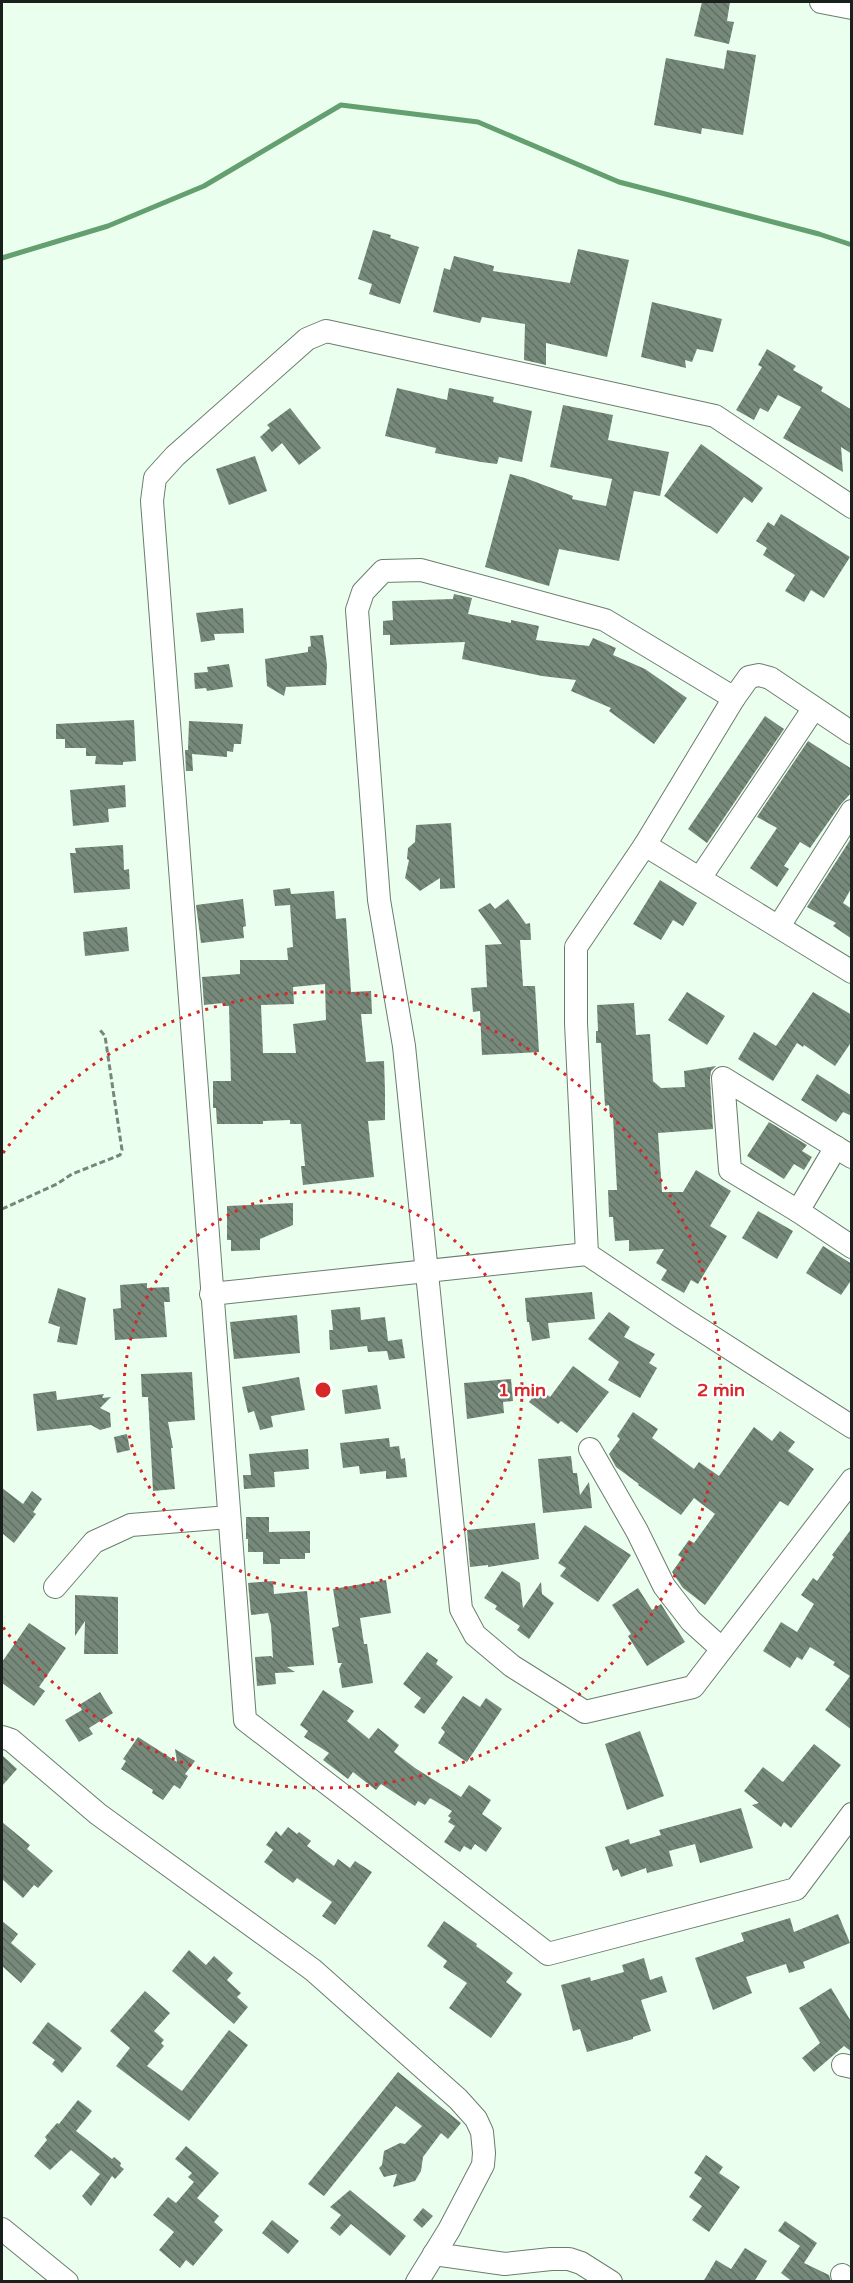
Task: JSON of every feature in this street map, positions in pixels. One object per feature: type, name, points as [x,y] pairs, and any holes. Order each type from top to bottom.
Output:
[{"type":"street","points":[[821,2],[852,8]]},
{"type":"street","points":[[852,507],[715,416],[327,331],[307,339],[175,456],[155,478],[152,501],[245,1720],[548,1954],[796,1889],[852,1814]]},
{"type":"street","points":[[734,698],[605,620],[421,570],[383,571],[363,592],[357,610],[379,900],[404,1046],[461,1609],[476,1635],[512,1666],[585,1712],[693,1687],[852,1480]]},
{"type":"street","points":[[587,1254],[576,1023],[576,947],[645,845],[749,677],[759,675],[770,678],[852,734]]},
{"type":"street","points":[[700,878],[814,708]]},
{"type":"street","points":[[779,926],[852,811]]},
{"type":"street","points":[[645,845],[852,972]]},
{"type":"street","points":[[798,1211],[844,1152],[723,1078],[730,1170],[852,1247]]},
{"type":"street","points":[[211,1294],[587,1254],[678,1316],[852,1427]]},
{"type":"street","points":[[590,1449],[637,1531],[664,1586],[691,1621],[722,1649]]},
{"type":"street","points":[[55,1587],[94,1542],[131,1525],[229,1517]]},
{"type":"street","points":[[6,1738],[98,1814],[313,1970],[398,2044],[471,2114],[482,2132],[483,2165],[417,2282]]},
{"type":"street","points":[[2,2229],[67,2282]]},
{"type":"street","points":[[434,2254],[505,2264],[569,2259],[581,2262],[611,2282]]},
{"type":"path","points":[[2,1209],[57,1184],[72,1174],[120,1155],[122,1150],[105,1036],[100,1030]]},
{"type":"building","points":[[702,2],[730,2],[727,21],[734,22],[729,44],[694,36]]},
{"type":"building","points":[[727,50],[756,55],[743,135],[702,128],[701,134],[654,125],[666,58],[724,69]]},
{"type":"building","points":[[373,230],[419,247],[400,304],[369,294],[372,284],[358,279]]},
{"type":"building","points":[[578,249],[629,260],[607,357],[546,343],[546,365],[524,360],[525,324],[482,317],[480,323],[433,312],[444,268],[450,270],[454,256],[494,266],[493,271],[570,283]]},
{"type":"building","points":[[652,302],[722,319],[713,352],[697,349],[692,362],[685,360],[686,368],[641,357]]},
{"type":"building","points":[[767,349],[796,366],[793,370],[823,387],[821,391],[852,410],[852,454],[841,447],[843,472],[783,438],[801,407],[778,395],[768,412],[760,408],[754,420],[736,410],[762,367],[758,365]]},
{"type":"building","points":[[397,388],[447,400],[449,388],[494,397],[493,402],[532,411],[522,462],[499,457],[497,464],[481,462],[435,453],[436,448],[385,436]]},
{"type":"building","points":[[563,405],[613,415],[608,440],[669,452],[660,496],[634,491],[619,561],[559,549],[549,586],[485,567],[510,474],[573,496],[572,499],[606,506],[612,479],[550,467]]},
{"type":"building","points":[[290,408],[321,448],[299,465],[282,443],[272,452],[260,437],[270,428],[267,425]]},
{"type":"building","points":[[701,444],[763,488],[752,503],[744,497],[717,534],[664,496]]},
{"type":"building","points":[[255,456],[267,491],[229,505],[216,469]]},
{"type":"building","points":[[781,514],[850,557],[824,598],[811,590],[804,602],[785,591],[795,575],[763,555],[767,548],[756,541],[768,522],[774,526]]},
{"type":"building","points":[[454,594],[472,598],[468,614],[539,626],[536,640],[589,646],[593,638],[616,648],[613,655],[645,669],[687,698],[654,744],[609,711],[611,708],[571,691],[576,680],[542,676],[462,659],[465,642],[390,645],[390,635],[383,635],[383,621],[393,620],[392,601],[453,599]]},
{"type":"building","points":[[243,608],[244,633],[214,634],[215,640],[201,642],[196,613]]},
{"type":"building","points":[[323,635],[327,665],[326,685],[286,687],[284,696],[267,686],[265,659],[308,652],[308,647],[311,646],[310,636]]},
{"type":"building","points":[[229,664],[233,687],[207,691],[206,688],[195,689],[194,673],[208,672],[207,667]]},
{"type":"building","points":[[765,716],[784,729],[707,843],[688,829]]},
{"type":"building","points":[[134,720],[136,761],[123,762],[123,765],[95,764],[96,756],[86,756],[86,748],[65,748],[65,739],[56,739],[56,724]]},
{"type":"building","points":[[189,721],[243,724],[241,744],[234,744],[233,752],[227,751],[227,757],[192,754],[193,771],[186,771],[185,750],[188,750]]},
{"type":"building","points":[[808,741],[852,769],[852,792],[810,848],[800,842],[784,866],[789,869],[777,887],[750,868],[777,828],[757,817]]},
{"type":"building","points":[[125,785],[126,807],[108,809],[109,822],[73,826],[70,790]]},
{"type":"building","points":[[451,823],[455,888],[440,889],[440,878],[420,891],[405,878],[409,860],[407,859],[408,848],[415,842],[416,825]]},
{"type":"building","points":[[852,837],[852,887],[843,903],[852,909],[852,939],[833,926],[836,923],[807,907]]},
{"type":"building","points":[[123,845],[124,870],[129,869],[130,889],[74,893],[70,853],[76,853],[75,848]]},
{"type":"building","points":[[660,880],[697,903],[683,926],[673,920],[661,940],[633,924]]},
{"type":"building","points":[[290,888],[291,894],[334,891],[336,919],[346,918],[351,992],[371,991],[372,1014],[361,1014],[366,1062],[384,1061],[385,1120],[368,1121],[374,1177],[303,1185],[301,1166],[305,1166],[301,1124],[290,1124],[290,1120],[263,1121],[263,1124],[217,1124],[216,1108],[213,1108],[213,1081],[231,1081],[229,1006],[223,1006],[223,1003],[204,1005],[202,977],[240,974],[240,960],[288,960],[287,948],[293,947],[290,905],[275,906],[273,890]],"holes":[[[325,984],[326,1020],[293,1024],[296,1053],[263,1053],[261,1005],[294,1004],[293,987]]]},
{"type":"building","points":[[243,899],[246,926],[243,927],[244,938],[201,943],[196,905]]},
{"type":"building","points":[[508,899],[526,924],[530,923],[531,940],[520,940],[523,986],[535,986],[539,1052],[482,1055],[480,1011],[473,1012],[471,988],[487,987],[485,945],[502,944],[478,910],[490,903],[495,909]]},
{"type":"building","points":[[127,927],[129,951],[85,956],[83,932]]},
{"type":"building","points":[[687,992],[725,1016],[707,1045],[668,1020]]},
{"type":"building","points":[[813,992],[852,1015],[852,1041],[835,1066],[804,1045],[803,1047],[797,1043],[773,1081],[738,1059],[754,1032],[776,1046]]},
{"type":"building","points":[[634,1003],[636,1035],[650,1034],[653,1081],[661,1088],[685,1087],[684,1071],[716,1066],[711,1071],[710,1079],[713,1129],[658,1133],[662,1192],[683,1192],[696,1170],[731,1191],[710,1226],[727,1236],[698,1284],[691,1280],[684,1293],[661,1280],[667,1270],[656,1263],[664,1249],[629,1251],[629,1240],[615,1241],[613,1217],[609,1217],[608,1190],[617,1190],[613,1117],[610,1117],[609,1105],[605,1106],[601,1043],[596,1043],[597,1005]]},
{"type":"building","points":[[817,1074],[852,1096],[852,1116],[843,1112],[836,1122],[801,1100]]},
{"type":"building","points":[[769,1122],[807,1145],[802,1151],[812,1157],[804,1170],[794,1164],[784,1179],[747,1156]]},
{"type":"building","points":[[293,1203],[293,1225],[260,1239],[260,1250],[231,1251],[231,1240],[227,1240],[227,1206]]},
{"type":"building","points":[[758,1211],[793,1231],[777,1259],[742,1238]]},
{"type":"building","points":[[823,1246],[852,1264],[852,1279],[841,1295],[806,1273]]},
{"type":"building","points":[[147,1283],[147,1288],[169,1287],[170,1302],[164,1302],[167,1337],[115,1340],[113,1309],[121,1308],[120,1285]]},
{"type":"building","points":[[58,1288],[86,1298],[77,1345],[57,1342],[60,1327],[48,1323]]},
{"type":"building","points":[[592,1292],[595,1319],[548,1323],[550,1338],[532,1341],[529,1322],[527,1322],[525,1298]]},
{"type":"building","points":[[360,1307],[361,1320],[385,1317],[388,1341],[402,1339],[405,1358],[389,1360],[387,1351],[368,1352],[367,1346],[330,1350],[329,1330],[333,1330],[331,1310]]},
{"type":"building","points":[[609,1312],[630,1327],[624,1337],[655,1354],[649,1363],[657,1368],[640,1398],[608,1380],[619,1362],[588,1339]]},
{"type":"building","points":[[297,1315],[300,1353],[234,1359],[230,1322]]},
{"type":"building","points":[[573,1366],[609,1392],[577,1433],[561,1421],[558,1424],[529,1402],[539,1389],[550,1397]]},
{"type":"building","points":[[192,1372],[195,1420],[168,1422],[173,1448],[171,1448],[175,1489],[153,1491],[148,1397],[142,1397],[141,1374]]},
{"type":"building","points":[[299,1377],[305,1410],[271,1416],[273,1427],[260,1430],[254,1411],[248,1413],[242,1387]]},
{"type":"building","points":[[511,1379],[513,1401],[503,1402],[504,1413],[467,1419],[464,1383]]},
{"type":"building","points":[[377,1385],[381,1409],[345,1414],[342,1390]]},
{"type":"building","points":[[56,1391],[57,1400],[104,1394],[102,1398],[111,1397],[100,1408],[110,1413],[111,1427],[100,1430],[91,1425],[37,1431],[33,1394]]},
{"type":"building","points":[[633,1412],[658,1429],[652,1438],[694,1469],[699,1462],[719,1476],[754,1427],[772,1441],[780,1431],[795,1442],[788,1451],[814,1469],[788,1506],[780,1501],[705,1605],[683,1588],[672,1572],[682,1558],[678,1555],[689,1540],[694,1543],[715,1514],[694,1498],[681,1515],[616,1467],[609,1454],[620,1439],[617,1436]]},
{"type":"building","points":[[127,1434],[130,1450],[117,1453],[114,1437]]},
{"type":"building","points":[[389,1438],[390,1447],[399,1446],[401,1459],[405,1458],[407,1477],[386,1479],[386,1471],[360,1474],[359,1466],[343,1468],[340,1443]]},
{"type":"building","points":[[308,1449],[309,1469],[274,1472],[275,1487],[244,1489],[243,1475],[251,1475],[249,1454]]},
{"type":"building","points":[[571,1456],[573,1473],[577,1473],[580,1495],[589,1482],[592,1508],[543,1513],[538,1459]]},
{"type":"building","points":[[2,1488],[23,1504],[32,1491],[42,1499],[33,1512],[36,1514],[14,1543],[2,1533]]},
{"type":"building","points":[[246,1517],[269,1517],[269,1532],[310,1531],[310,1553],[305,1553],[305,1559],[280,1559],[280,1564],[263,1564],[263,1552],[248,1552]]},
{"type":"building","points":[[535,1523],[539,1559],[488,1567],[488,1565],[470,1567],[467,1530]]},
{"type":"building","points":[[585,1525],[631,1555],[598,1602],[560,1576],[566,1568],[558,1563]]},
{"type":"building","points":[[852,1528],[852,1730],[825,1710],[850,1676],[833,1665],[835,1662],[810,1647],[802,1660],[797,1657],[790,1668],[763,1651],[781,1622],[797,1632],[814,1604],[801,1595],[813,1578],[817,1581],[834,1557],[832,1555]]},
{"type":"building","points":[[502,1571],[520,1583],[523,1608],[541,1582],[542,1594],[554,1603],[529,1639],[517,1630],[520,1626],[495,1609],[497,1606],[484,1598]]},
{"type":"building","points":[[386,1580],[391,1613],[360,1618],[373,1683],[342,1688],[339,1669],[342,1663],[338,1663],[332,1628],[339,1626],[333,1589]]},
{"type":"building","points":[[273,1581],[274,1594],[307,1591],[314,1665],[287,1667],[295,1672],[275,1673],[276,1684],[257,1686],[255,1657],[271,1656],[273,1658],[271,1625],[268,1613],[251,1615],[248,1583]]},
{"type":"building","points":[[638,1588],[652,1610],[661,1604],[685,1642],[647,1666],[628,1636],[631,1634],[612,1605]]},
{"type":"building","points":[[75,1595],[118,1597],[118,1654],[84,1654],[85,1621],[75,1636]]},
{"type":"building","points":[[29,1623],[66,1648],[39,1687],[45,1691],[34,1706],[2,1683],[2,1662]]},
{"type":"building","points":[[427,1652],[438,1660],[436,1664],[453,1677],[424,1714],[414,1707],[421,1698],[403,1684]]},
{"type":"building","points":[[323,1690],[354,1711],[347,1721],[369,1739],[378,1728],[399,1745],[394,1752],[415,1768],[461,1797],[469,1785],[491,1800],[482,1814],[502,1828],[486,1852],[475,1844],[471,1850],[464,1846],[460,1852],[444,1842],[455,1826],[448,1822],[451,1818],[448,1816],[452,1811],[430,1798],[425,1805],[418,1801],[415,1806],[381,1784],[376,1790],[353,1772],[348,1779],[323,1760],[329,1753],[304,1737],[308,1731],[300,1725]]},
{"type":"building","points":[[100,1692],[113,1713],[89,1728],[93,1734],[79,1742],[65,1720],[82,1710],[79,1705]]},
{"type":"building","points":[[463,1696],[480,1707],[486,1698],[502,1709],[467,1762],[438,1743],[445,1732],[441,1728]]},
{"type":"building","points":[[640,1731],[664,1796],[627,1810],[605,1744]]},
{"type":"building","points":[[138,1737],[177,1762],[175,1749],[195,1761],[185,1774],[188,1776],[180,1789],[174,1785],[163,1800],[152,1793],[153,1790],[121,1769],[126,1761],[123,1759]]},
{"type":"building","points":[[814,1744],[841,1765],[791,1828],[784,1822],[781,1827],[752,1805],[759,1803],[744,1791],[763,1767],[783,1782]]},
{"type":"building","points":[[2,1755],[17,1769],[2,1786]]},
{"type":"building","points":[[741,1808],[753,1848],[700,1863],[695,1844],[669,1851],[673,1866],[647,1873],[646,1868],[621,1877],[618,1869],[613,1871],[605,1847],[629,1839],[630,1844],[661,1835],[659,1830]]},
{"type":"building","points":[[2,1822],[30,1845],[27,1849],[53,1871],[38,1888],[34,1885],[23,1898],[2,1879]]},
{"type":"building","points":[[288,1827],[311,1841],[307,1846],[334,1866],[338,1859],[350,1868],[355,1861],[372,1872],[335,1925],[322,1916],[332,1902],[297,1878],[293,1883],[264,1862],[273,1850],[266,1845],[276,1831],[281,1836]]},
{"type":"building","points":[[838,1914],[850,1943],[803,1962],[805,1968],[789,1973],[786,1964],[746,1977],[752,1993],[713,2010],[695,1958],[744,1941],[741,1933],[790,1918],[794,1932]]},
{"type":"building","points":[[2,1921],[18,1934],[11,1943],[36,1964],[21,1983],[2,1966]]},
{"type":"building","points":[[444,1921],[513,1973],[506,1982],[522,1994],[491,2038],[449,2008],[467,1983],[443,1967],[447,1961],[427,1946]]},
{"type":"building","points":[[189,1950],[206,1965],[214,1956],[233,1973],[227,1980],[241,1993],[237,1997],[248,2007],[234,2024],[172,1971]]},
{"type":"building","points":[[644,1958],[650,1980],[662,1976],[667,1992],[641,2000],[651,2031],[633,2037],[633,2039],[587,2052],[580,2029],[573,2031],[561,1985],[590,1977],[591,1981],[624,1972],[622,1965]]},
{"type":"building","points":[[831,1988],[852,2023],[852,2052],[844,2046],[814,2072],[802,2058],[820,2043],[799,2008]]},
{"type":"building","points":[[145,1991],[170,2013],[154,2031],[164,2040],[161,2043],[164,2046],[147,2066],[182,2091],[229,2030],[248,2045],[189,2121],[116,2066],[130,2048],[110,2031]]},
{"type":"building","points":[[48,2022],[82,2048],[62,2073],[52,2064],[55,2060],[32,2043]]},
{"type":"building","points":[[398,2072],[461,2123],[448,2139],[441,2133],[423,2157],[421,2171],[415,2181],[393,2187],[397,2174],[384,2177],[379,2168],[382,2165],[384,2151],[400,2143],[405,2144],[422,2126],[396,2106],[324,2196],[308,2184]]},
{"type":"building","points":[[78,2100],[92,2111],[76,2131],[112,2159],[114,2157],[124,2169],[115,2179],[112,2176],[91,2206],[82,2196],[100,2174],[71,2150],[50,2170],[34,2156],[47,2140],[45,2137]]},
{"type":"building","points":[[186,2146],[219,2173],[197,2198],[219,2216],[214,2222],[223,2230],[193,2266],[186,2260],[180,2268],[159,2250],[174,2232],[153,2215],[168,2197],[176,2203],[194,2182],[188,2177],[192,2173],[175,2159]]},
{"type":"building","points":[[706,2155],[723,2167],[719,2173],[740,2187],[709,2232],[692,2220],[702,2206],[689,2197],[702,2178],[694,2173]]},
{"type":"building","points":[[350,2190],[406,2236],[390,2256],[351,2224],[340,2236],[330,2228],[341,2215],[330,2207]]},
{"type":"building","points":[[423,2208],[433,2216],[422,2228],[413,2220]]},
{"type":"building","points":[[272,2220],[299,2241],[288,2254],[262,2233]]},
{"type":"building","points":[[785,2221],[817,2243],[804,2263],[829,2275],[831,2282],[793,2282],[781,2273],[800,2246],[778,2231]]},
{"type":"building","points":[[745,2248],[767,2261],[754,2282],[703,2282],[716,2260],[731,2269]]},
{"type":"waterway","points":[[2,258],[108,226],[204,186],[341,105],[478,122],[619,182],[819,234],[852,245]]}]
